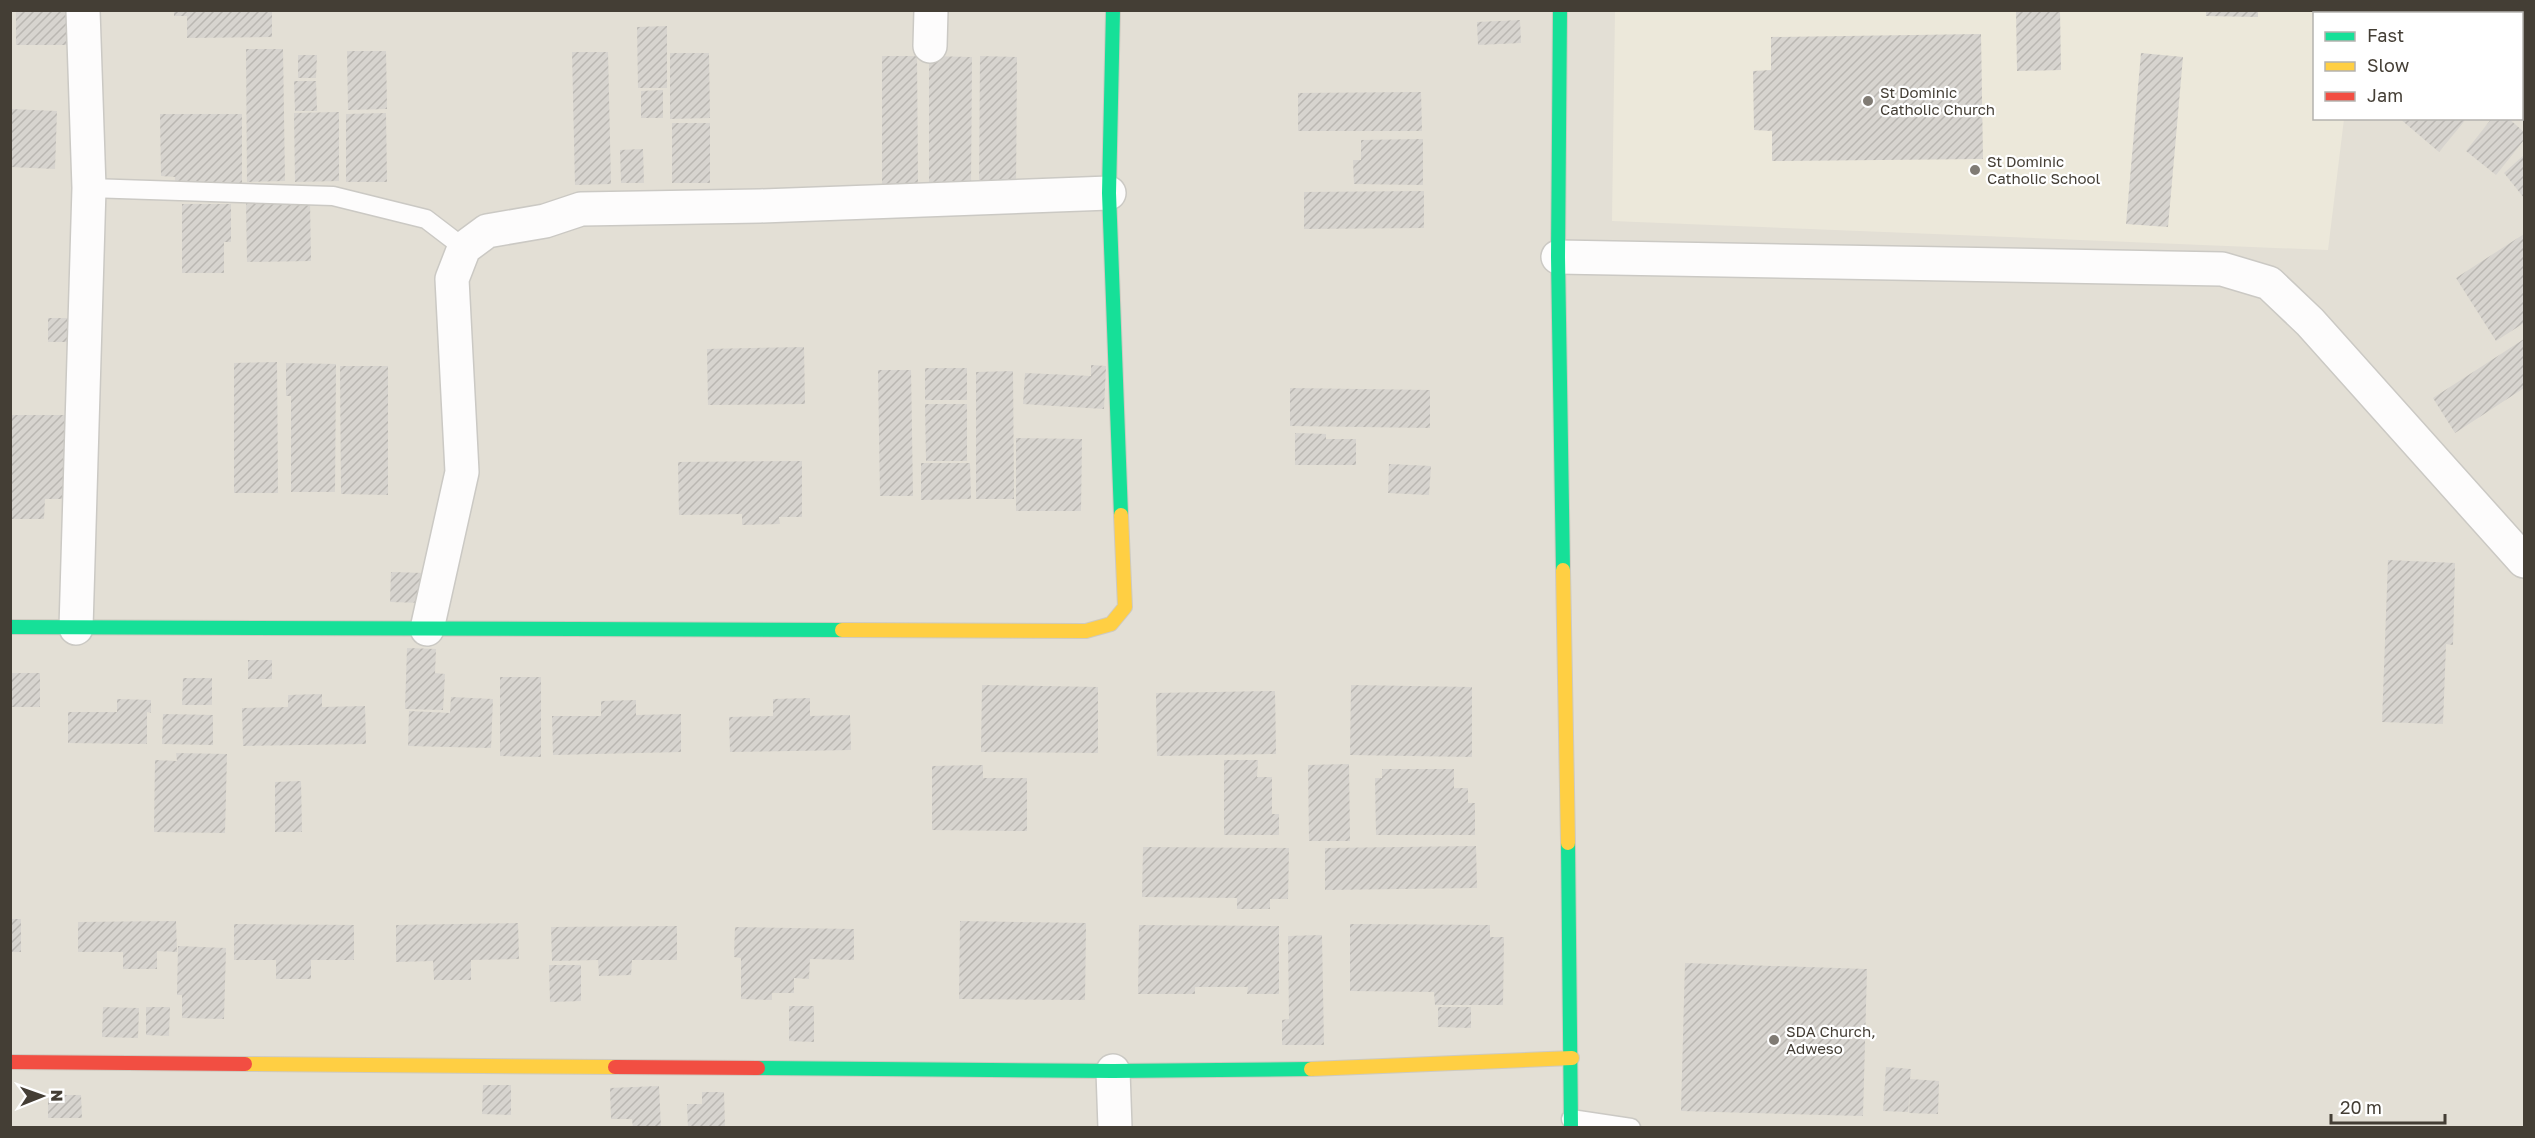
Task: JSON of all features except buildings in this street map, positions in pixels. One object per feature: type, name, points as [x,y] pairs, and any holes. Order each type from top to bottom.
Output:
[{"type":"street","points":[[76,628],[89,188],[83,10]]},
{"type":"street","points":[[930,46],[931,10]]},
{"type":"street","points":[[10,627],[1086,630],[1111,624],[1125,607],[1109,193],[1113,10]]},
{"type":"street","points":[[1560,10],[1558,257],[1572,1058],[1571,1123]]},
{"type":"street","points":[[427,629],[462,472],[452,279],[464,248],[486,231],[545,220],[581,209],[760,206],[1109,193]]},
{"type":"street","points":[[1558,257],[2222,268],[2269,283],[2310,322],[2524,561]]},
{"type":"street","points":[[10,1062],[1113,1071],[1286,1070],[1572,1058]]},
{"type":"street","points":[[1113,1071],[1115,1128]]},
{"type":"lane","points":[[89,188],[333,196],[426,219],[464,248]]},
{"type":"lane","points":[[1571,1123],[1631,1128]]},
{"type":"shaded area","points":[[11,11],[2524,11],[2524,1127],[11,1127]]},
{"type":"shaded area","name":"St Dominic Catholic School","points":[[1615,11],[2357,11],[2313,12],[2313,120],[2344,120],[2328,250],[1612,221]]},
{"type":"traffic: fast","points":[[1113,10],[1109,193],[1121,515]]},
{"type":"traffic: fast","points":[[1560,10],[1558,257],[1563,570]]},
{"type":"traffic: fast","points":[[10,627],[842,630]]},
{"type":"traffic: fast","points":[[1568,843],[1571,1128]]},
{"type":"traffic: fast","points":[[758,1068],[1113,1071],[1311,1069]]},
{"type":"traffic: slow","points":[[842,630],[1086,631],[1111,624],[1125,607],[1121,515]]},
{"type":"traffic: slow","points":[[1563,570],[1568,843]]},
{"type":"traffic: slow","points":[[1311,1069],[1572,1058]]},
{"type":"traffic: slow","points":[[245,1064],[615,1067]]},
{"type":"traffic: jam","points":[[10,1062],[245,1064]]},
{"type":"traffic: jam","points":[[615,1067],[758,1068]]},
{"type":"place","name":"St Dominic Catholic Church","points":[[1868,101]]},
{"type":"place","name":"St Dominic Catholic School","points":[[1975,170]]},
{"type":"place","name":"SDA Church, Adweso","points":[[1774,1040]]}]
